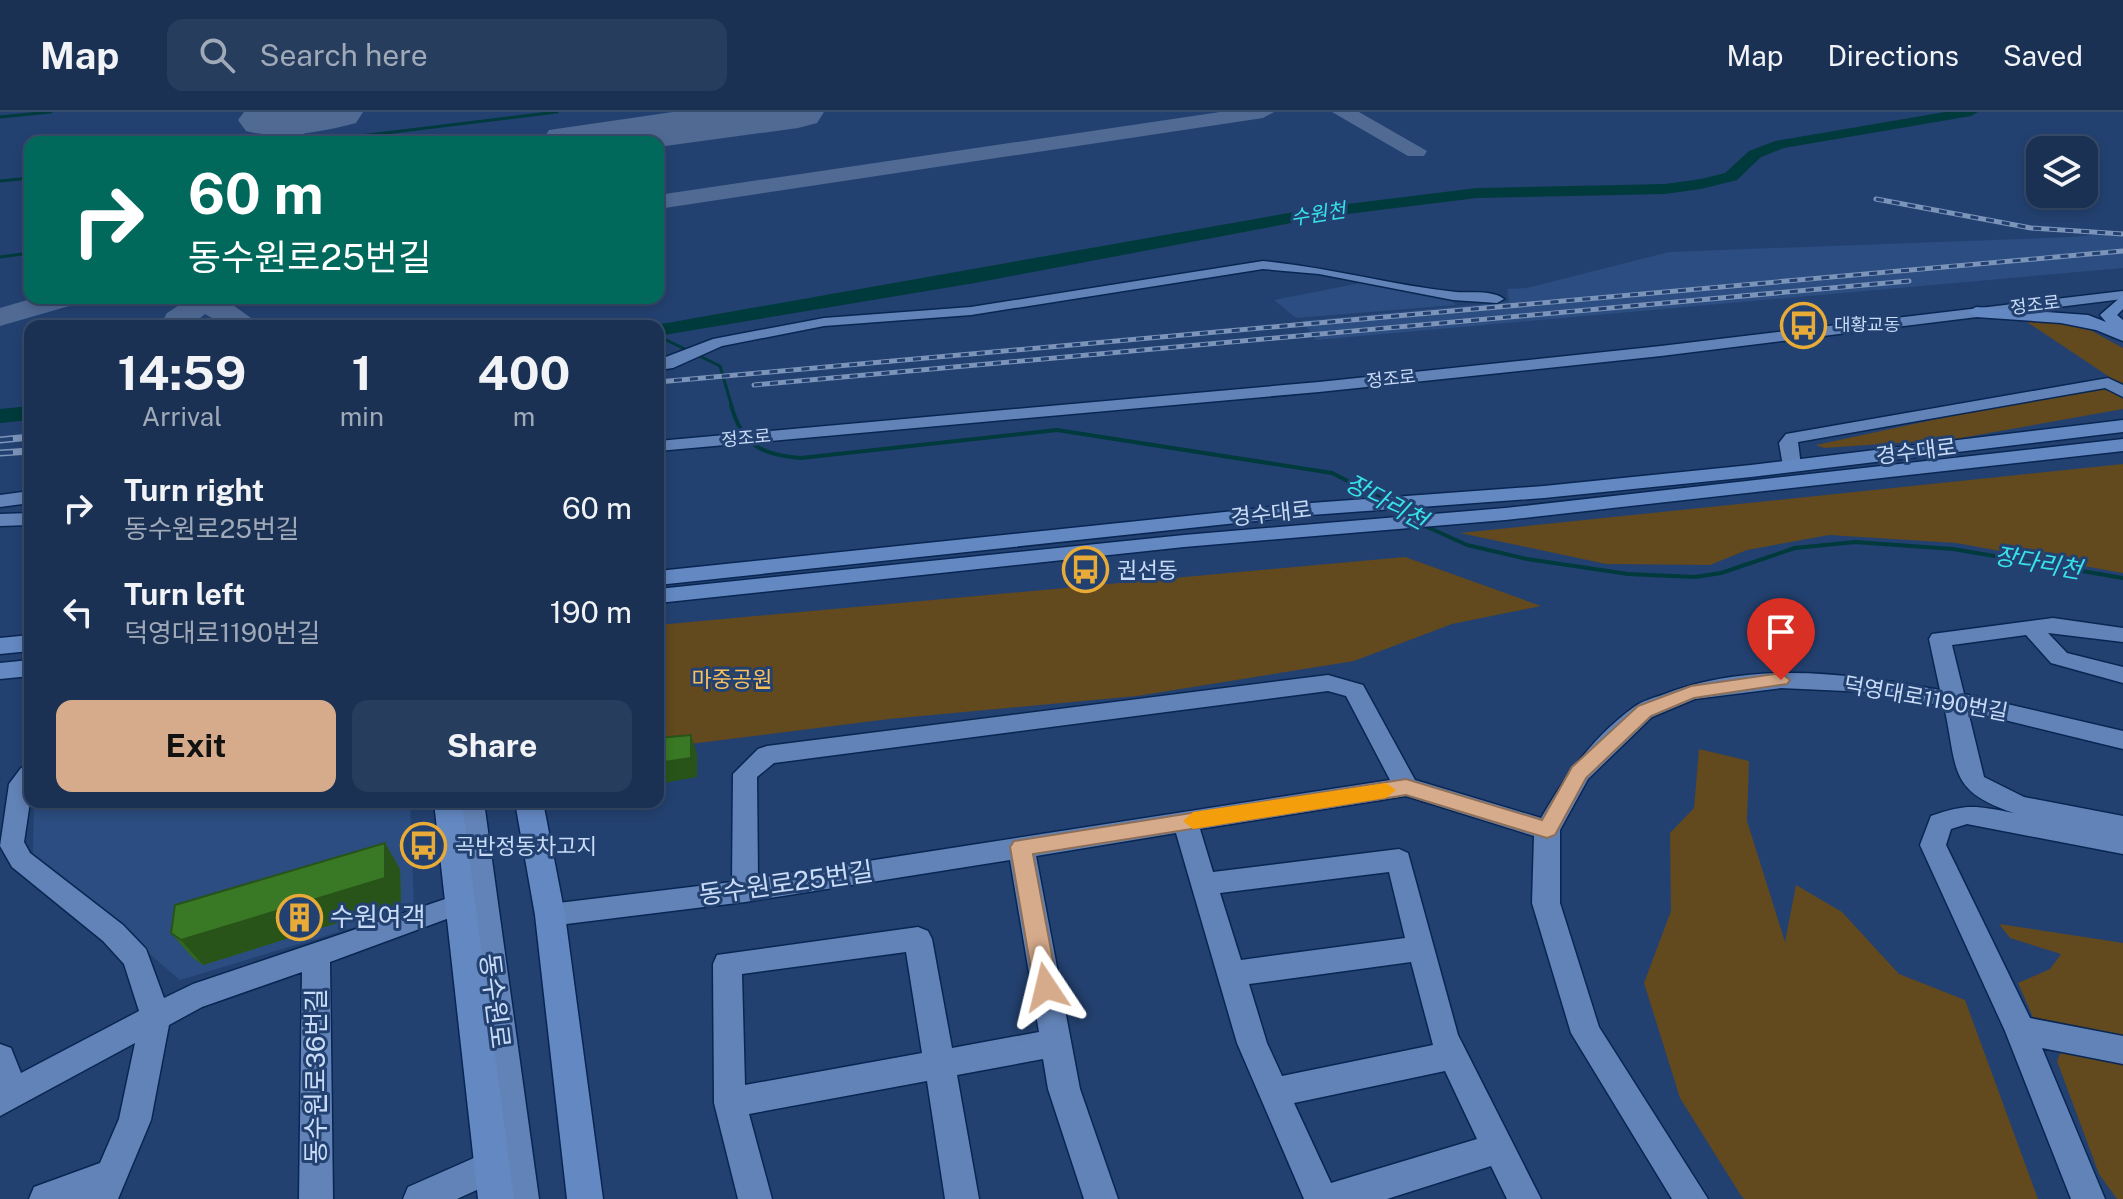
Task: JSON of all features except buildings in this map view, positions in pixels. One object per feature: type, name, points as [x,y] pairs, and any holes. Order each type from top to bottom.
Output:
[{"type":"main road","points":[[2050,303],[2123,336]]},
{"type":"main road","points":[[2121,305],[2108,315],[2123,329]]},
{"type":"main road","points":[[1976,312],[2061,318],[2101,326]]},
{"type":"main road","name":"경수대로","points":[[664,577],[1311,509],[1544,492],[2123,426]]},
{"type":"main road","name":"경수대로","points":[[664,595],[1465,518],[2123,445]]},
{"type":"main road","points":[[664,608],[767,584]]},
{"type":"main road","points":[[0,646],[24,644]]},
{"type":"main road","points":[[0,671],[24,669]]},
{"type":"main road","points":[[449,808],[496,1199]]},
{"type":"main road","points":[[530,808],[550,915],[585,1199]]},
{"type":"street","points":[[664,365],[718,342],[824,322],[971,311],[1263,265],[1301,267],[1453,296],[1497,299]]},
{"type":"street","name":"정조로","points":[[664,445],[1381,381],[2050,303],[2121,305]]},
{"type":"street","points":[[1792,466],[1788,443],[1792,438],[2108,383],[2123,392]]},
{"type":"street","points":[[664,433],[730,438]]},
{"type":"street","points":[[664,454],[730,438]]},
{"type":"street","points":[[0,501],[24,498]]},
{"type":"street","points":[[0,513],[24,510]]},
{"type":"street","points":[[0,520],[24,519]]},
{"type":"street","points":[[2123,635],[2053,625],[1940,639],[1957,701],[1973,782],[1986,795],[2123,826]]},
{"type":"street","points":[[2031,628],[2059,658],[2123,675]]},
{"type":"street","name":"덕영대로1190번길","points":[[1547,830],[1579,773],[1644,711],[1691,692],[1781,680],[1867,684],[1957,701],[2123,740]]},
{"type":"street","points":[[745,891],[745,774],[767,755],[1328,683],[1355,691],[1406,787]]},
{"type":"street","points":[[24,781],[5,834],[21,860],[113,933],[136,958],[156,1016],[135,1120],[106,1187],[46,1199]]},
{"type":"street","name":"동수원로25번길","points":[[550,915],[745,891],[1406,787],[1547,830]]},
{"type":"street","name":"동수원로","points":[[472,808],[522,1199]]},
{"type":"street","points":[[2088,1199],[2020,1030],[1933,845],[1940,823],[1966,814],[2123,844]]},
{"type":"street","points":[[1185,822],[1252,1043],[1321,1199]]},
{"type":"street","points":[[1547,830],[1546,903],[1586,1033],[1691,1199]]},
{"type":"street","points":[[1021,847],[1064,1089],[1101,1199]]},
{"type":"street","points":[[1204,884],[1399,860],[1444,1037],[1524,1199]]},
{"type":"street","points":[[0,1058],[7,1097],[193,997],[460,905]]},
{"type":"street","points":[[755,1199],[730,1103],[727,964],[918,939],[957,1198]]},
{"type":"street","points":[[1231,974],[1423,948]]},
{"type":"street","name":"동수원로36번길","points":[[316,953],[316,1199]]},
{"type":"street","points":[[2020,1030],[2123,1050]]},
{"type":"street","points":[[730,1103],[1056,1043]]},
{"type":"street","points":[[1274,1092],[1453,1055]]},
{"type":"street","points":[[1333,1199],[1499,1148]]},
{"type":"street","points":[[420,1199],[492,1166]]},
{"type":"shaded area","points":[[2123,232],[2123,268],[1316,340],[1302,321],[1509,302],[1507,289],[1527,288],[1669,252],[2072,237]]},
{"type":"shaded area","points":[[1361,283],[1449,298],[1456,305],[1296,318],[1274,300]]},
{"type":"shaded area","points":[[34,808],[410,808],[414,909],[180,980],[33,854]]},
{"type":"green space","points":[[2024,320],[2081,325],[2123,348],[2123,386]]},
{"type":"green space","points":[[2110,387],[2123,396],[2123,409],[1955,439],[1824,448],[1816,445],[2016,402]]},
{"type":"green space","points":[[2123,464],[2123,573],[1956,543],[1829,535],[1747,550],[1710,565],[1606,564],[1460,533]]},
{"type":"green space","name":"마중공원","points":[[1405,557],[1541,606],[1452,624],[1354,661],[1137,696],[889,719],[664,747],[664,624]]},
{"type":"green space","points":[[1699,749],[1749,761],[1747,821],[1785,942],[1796,885],[1842,912],[1899,974],[1965,1000],[2038,1199],[1744,1199],[1740,1194],[1680,1098],[1644,983],[1671,911],[1670,833],[1694,808]]},
{"type":"green space","points":[[1999,924],[2123,943],[2123,1037],[2036,1024],[2018,983],[2050,969],[2061,954],[2010,938]]},
{"type":"green space","points":[[2063,1047],[2123,1061],[2123,1199],[2117,1199],[2099,1174],[2057,1061]]},
{"type":"waterway","points":[[0,117],[51,112]]},
{"type":"waterway","points":[[361,136],[557,112]]},
{"type":"waterway","name":"수원천","points":[[664,329],[975,277],[1323,212],[1477,193],[1665,189],[1701,184],[1731,177],[1755,154],[1780,144],[1971,112]]},
{"type":"waterway","points":[[0,181],[24,179]]},
{"type":"waterway","points":[[0,257],[24,254]]},
{"type":"waterway","name":"장다리천","points":[[664,339],[720,366],[732,407]]},
{"type":"waterway","name":"장다리천","points":[[731,405],[747,439],[764,450],[787,457],[1057,430],[1332,473],[1385,500]]},
{"type":"waterway","name":"수원천","points":[[0,416],[24,414]]},
{"type":"waterway","name":"장다리천","points":[[1393,505],[1415,519]]},
{"type":"waterway","name":"장다리천","points":[[1423,525],[1467,545],[1527,559],[1628,574],[1695,577],[1721,573],[1795,548],[1855,542],[1953,549],[2123,578]]},
{"type":"taxiway","points":[[664,201],[1263,112]]},
{"type":"taxiway","points":[[1343,112],[1416,151]]},
{"type":"taxiway","points":[[287,136],[322,114]]},
{"type":"taxiway","points":[[0,317],[45,304]]},
{"type":"taxiway","points":[[178,320],[200,304]]},
{"type":"taxiway","points":[[210,304],[237,320]]},
{"type":"runway","points":[[265,120],[337,112]]},
{"type":"runway","points":[[615,136],[798,112]]},
{"type":"railway","points":[[1876,199],[2031,228],[2123,234]]},
{"type":"railway","points":[[664,381],[2123,251]]},
{"type":"railway","points":[[754,385],[1909,281]]},
{"type":"railway","points":[[0,440],[24,438]]},
{"type":"railway","points":[[0,453],[24,451]]},
{"type":"slow traffic","points":[[1193,821],[1386,790]]},
{"type":"place","name":"대황교동","points":[[1803,325]]},
{"type":"place","name":"권선동","points":[[1086,570]]},
{"type":"place","name":"곡반정동차고지","points":[[424,846]]},
{"type":"place","name":"수원여객","points":[[299,917]]},
{"type":"route","points":[[1046,987],[1021,847],[1406,787],[1547,830],[1579,773],[1644,711],[1691,692],[1781,680]]}]
